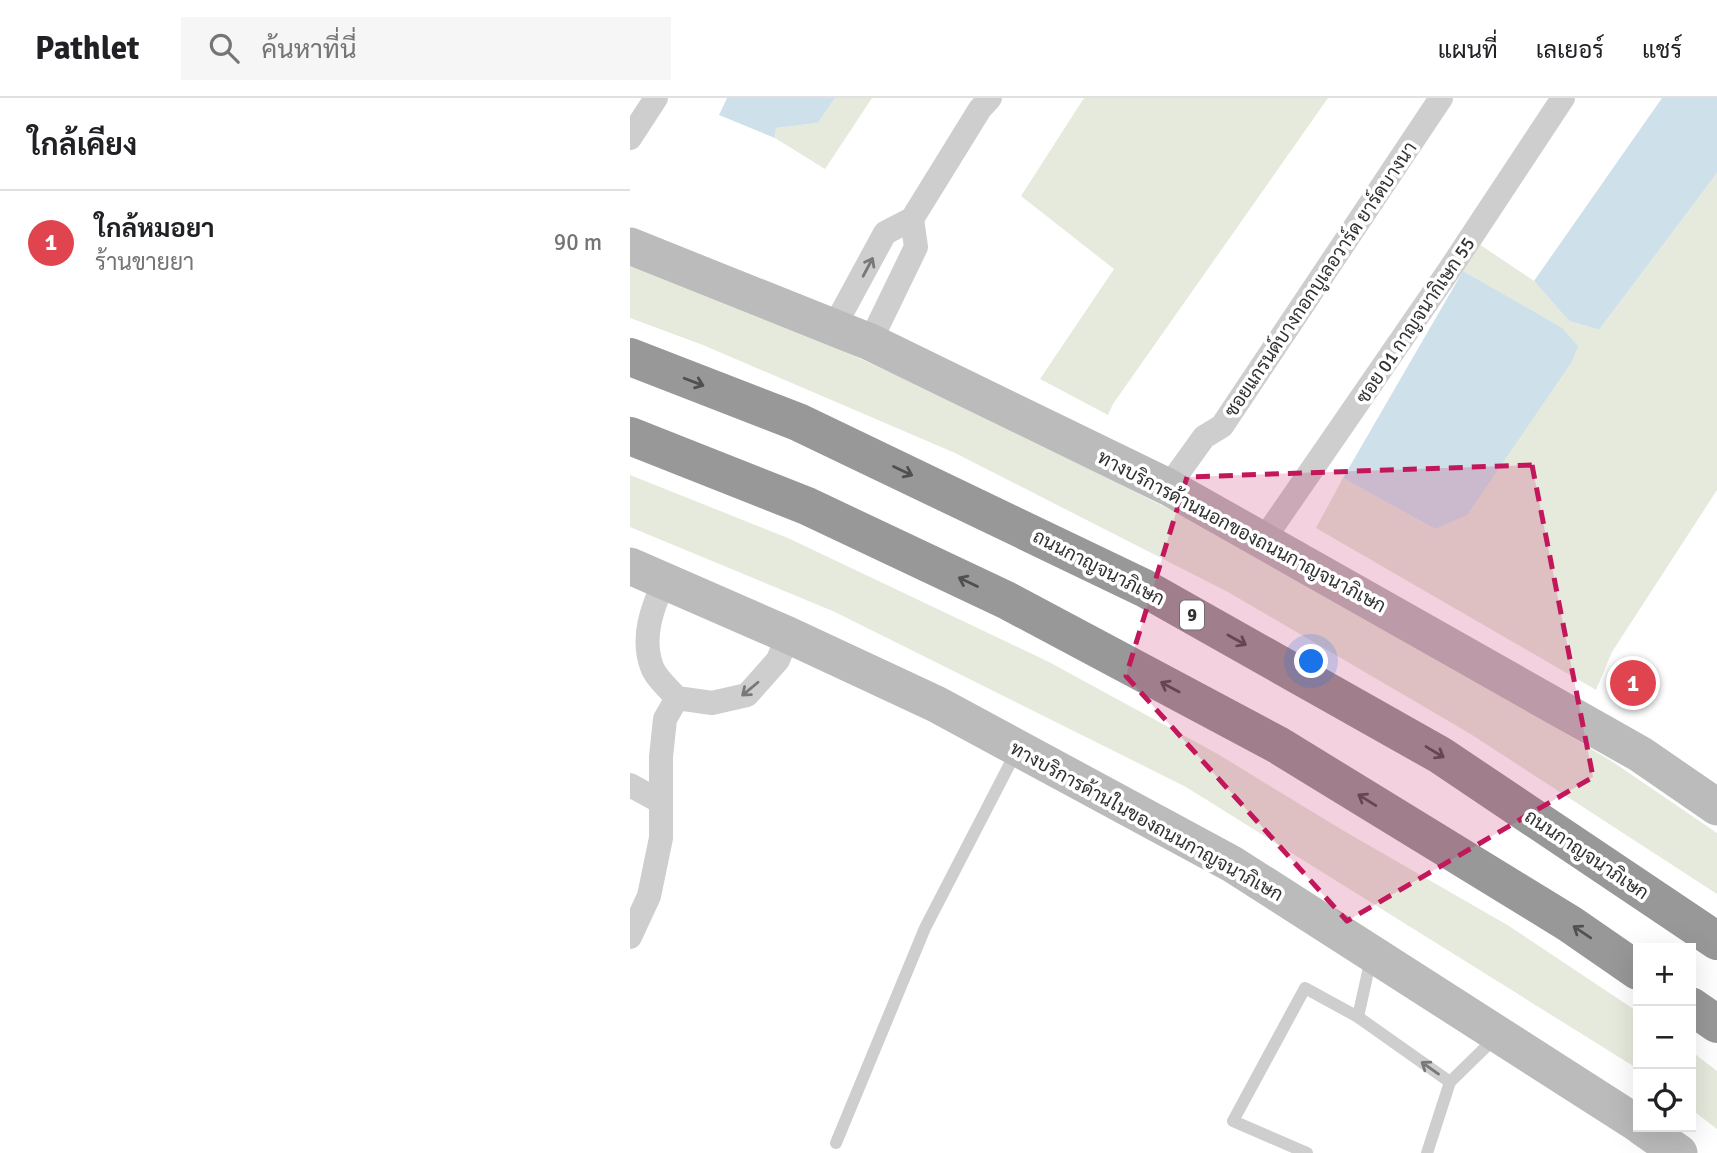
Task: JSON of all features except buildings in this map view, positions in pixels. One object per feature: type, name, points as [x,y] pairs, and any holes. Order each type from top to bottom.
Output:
[{"type":"highway","name":"ถนนกาญจนาภิเษก","points":[[630,358],[798,422],[1144,588],[1440,755],[1717,941]]},
{"type":"highway","points":[[630,436],[807,506],[1006,600],[1278,745],[1570,924],[1633,968]]},
{"type":"highway","points":[[1696,1009],[1717,1024]]},
{"type":"main road","name":"ทางบริการด้านนอกของถนนกาญจนาภิเษก","points":[[630,246],[870,342],[1168,486],[1640,754],[1717,807]]},
{"type":"main road","name":"ทางบริการด้านในของถนนกาญจนาภิเษก","points":[[630,566],[936,704],[1232,864],[1633,1120]]},
{"type":"main road","name":"ทางบริการด้านในของถนนกาญจนาภิเษก","points":[[1650,1132],[1679,1153]]},
{"type":"street","points":[[630,138],[656,98]]},
{"type":"street","points":[[834,327],[886,233],[912,219],[980,109],[990,98]]},
{"type":"street","name":"ซอยแกรนด์บางกอกบูเลอวาร์ด ยาร์ดบางนา","points":[[1168,486],[1204,437],[1222,426],[1441,98]]},
{"type":"street","name":"ซอย 01 กาญจนากิเษก 55","points":[[1264,539],[1450,269],[1563,98]]},
{"type":"street","points":[[870,342],[915,247],[912,219]]},
{"type":"street","points":[[665,581],[651,609],[647,639],[652,668],[677,698],[712,703],[747,695],[778,660],[788,635]]},
{"type":"street","points":[[630,937],[649,896],[661,838],[661,757],[665,719],[677,698]]},
{"type":"street","points":[[630,785],[661,802]]},
{"type":"lane","points":[[836,1143],[925,928],[1018,748]]},
{"type":"lane","points":[[1358,1017],[1372,953]]},
{"type":"lane","points":[[1307,1153],[1234,1121],[1305,988],[1358,1017],[1450,1082]]},
{"type":"lane","points":[[1427,1153],[1450,1082],[1499,1034]]},
{"type":"highlighted area","points":[[1532,465],[1593,777],[1347,921],[1126,676],[1187,477]]},
{"type":"shaded area","points":[[835,98],[872,98],[825,169],[775,138],[776,128],[818,123]]},
{"type":"shaded area","points":[[1084,98],[1328,98],[1113,404],[1108,415],[1040,379],[1114,269],[1021,196]]},
{"type":"shaded area","points":[[1717,173],[1717,490],[1612,652],[1596,690],[1316,528],[1343,478],[1435,529],[1507,297],[1463,271],[1479,244],[1534,281],[1569,321],[1599,330]]},
{"type":"shaded area","points":[[630,264],[754,310],[983,415],[1319,585],[1613,762],[1717,833],[1717,894],[1469,733],[1228,592],[955,453],[703,345],[630,318]]},
{"type":"shaded area","points":[[630,475],[788,538],[1049,662],[1216,753],[1509,926],[1633,1009],[1633,1066],[1186,787],[835,612],[630,527]]},
{"type":"shaded area","points":[[1696,1055],[1717,1071],[1717,1129],[1696,1113]]},
{"type":"water","points":[[727,98],[835,98],[818,123],[776,128],[775,138],[719,115]]},
{"type":"water","points":[[1662,98],[1717,98],[1717,173],[1599,330],[1569,321],[1534,281]]},
{"type":"water","points":[[1463,271],[1562,328],[1578,346],[1571,363],[1467,515],[1435,529],[1343,478]]},
{"type":"place","name":"ใกล้หมอยา","points":[[1633,683]]}]
